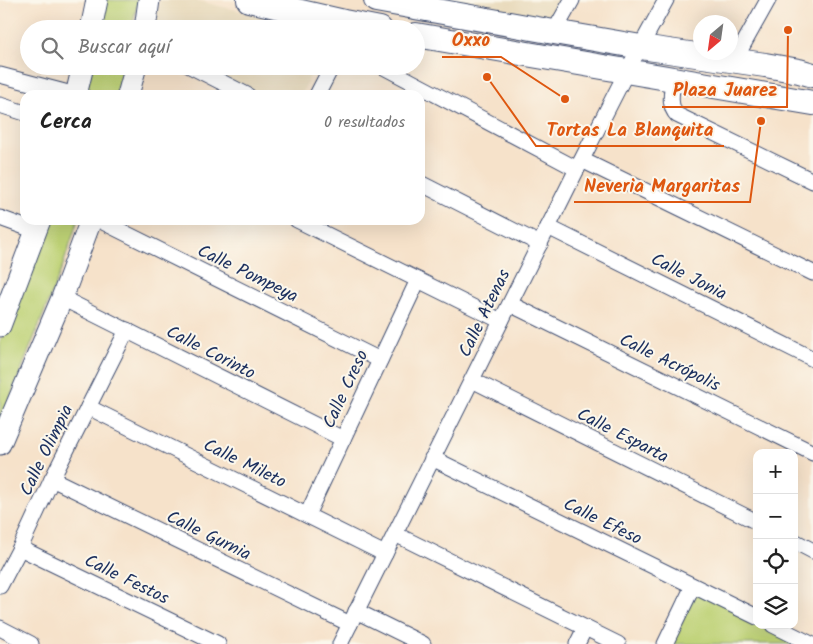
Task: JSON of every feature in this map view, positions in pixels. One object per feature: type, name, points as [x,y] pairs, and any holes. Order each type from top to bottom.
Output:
[{"type":"main road","points":[[93,20],[97,0]]},
{"type":"main road","points":[[146,20],[149,0]]},
{"type":"main road","points":[[249,0],[322,20]]},
{"type":"main road","points":[[384,1],[641,47],[800,71],[813,75]]},
{"type":"main road","points":[[425,37],[813,103]]},
{"type":"main road","points":[[77,90],[80,75]]},
{"type":"main road","points":[[129,90],[134,75]]},
{"type":"main road","points":[[0,444],[62,298],[89,225]]},
{"type":"main road","points":[[0,326],[38,226]]},
{"type":"street","points":[[554,32],[572,0]]},
{"type":"street","name":"Calle Atenas","points":[[340,644],[579,165],[666,0]]},
{"type":"street","points":[[734,61],[768,0]]},
{"type":"street","points":[[0,75],[57,90]]},
{"type":"street","points":[[208,75],[237,90]]},
{"type":"street","points":[[320,90],[327,75]]},
{"type":"street","points":[[400,75],[579,165],[813,273]]},
{"type":"street","points":[[673,79],[672,105],[674,112],[678,115],[813,181]]},
{"type":"street","points":[[0,105],[20,111]]},
{"type":"street","points":[[425,186],[540,244]]},
{"type":"street","points":[[0,218],[20,222]]},
{"type":"street","name":"Calle Pompeya","points":[[109,225],[380,360]]},
{"type":"street","points":[[307,225],[501,321]]},
{"type":"street","name":"Calle Jonia","points":[[548,227],[813,359]]},
{"type":"street","name":"Calle Creso","points":[[306,515],[418,280]]},
{"type":"street","name":"Calle Corinto","points":[[62,298],[343,438]]},
{"type":"street","name":"Calle Acrópolis","points":[[510,304],[813,453]]},
{"type":"street","name":"Calle Olimpia","points":[[0,586],[127,330]]},
{"type":"street","name":"Calle Esparta","points":[[472,380],[753,520]]},
{"type":"street","name":"Calle Mileto","points":[[88,406],[385,554]]},
{"type":"street","name":"Calle Efeso","points":[[432,458],[753,615]]},
{"type":"street","name":"Calle Gurnia","points":[[52,479],[353,618],[423,644]]},
{"type":"street","points":[[394,534],[618,644]]},
{"type":"street","points":[[798,543],[813,550]]},
{"type":"street","name":"Calle Festos","points":[[20,548],[218,644]]},
{"type":"street","points":[[665,644],[693,586]]},
{"type":"street","points":[[577,644],[585,628]]},
{"type":"street","points":[[782,629],[810,641]]},
{"type":"street","points":[[3,635],[31,644]]},
{"type":"shaded area","points":[[160,0],[195,0],[276,20],[157,20]]},
{"type":"shaded area","points":[[420,0],[562,0],[550,24]]},
{"type":"shaded area","points":[[216,75],[311,75],[303,90],[245,90]]},
{"type":"green space","points":[[106,0],[138,0],[134,20],[103,20]]},
{"type":"green space","points":[[90,75],[121,75],[117,90],[86,90]]},
{"type":"green space","points":[[45,225],[76,225],[62,268],[0,423],[0,342],[28,275]]},
{"type":"green space","points":[[697,591],[753,619],[753,629],[774,629],[804,644],[670,644]]},
{"type":"place","name":"Plaza Juarez","points":[[788,30]]},
{"type":"place","name":"Tortas La Blanquita","points":[[487,77]]},
{"type":"place","name":"Oxxo","points":[[565,99]]},
{"type":"place","name":"Neveria Margaritas","points":[[761,121]]}]
